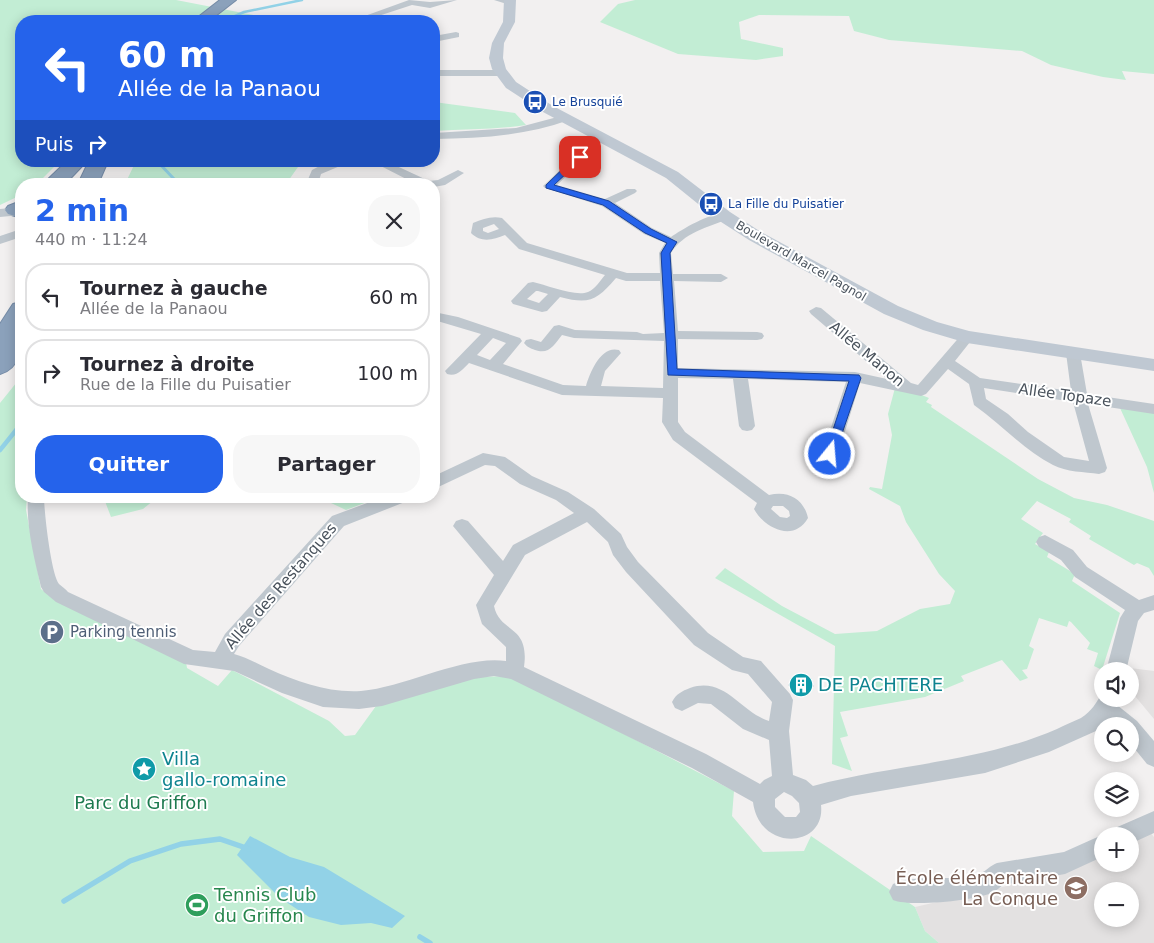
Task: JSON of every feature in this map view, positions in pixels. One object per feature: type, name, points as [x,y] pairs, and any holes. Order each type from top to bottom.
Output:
[{"type":"highway","points":[[190,15],[206,0]]},
{"type":"highway","points":[[192,15],[211,0]]},
{"type":"highway","points":[[206,15],[224,0]]},
{"type":"highway","points":[[208,15],[229,0]]},
{"type":"highway","points":[[60,178],[71,167]]},
{"type":"highway","points":[[0,342],[15,318]]},
{"type":"highway","points":[[0,366],[15,345]]},
{"type":"highway","points":[[0,382],[15,368]]},
{"type":"street","points":[[383,15],[411,2],[430,5],[453,0]]},
{"type":"street","name":"Boulevard Marcel Pagnol","points":[[506,1],[509,22],[496,48],[496,58],[502,73],[521,93],[672,175],[724,216],[755,236],[890,310],[967,338],[1154,365]]},
{"type":"street","points":[[440,38],[456,35]]},
{"type":"street","points":[[440,73],[502,73]]},
{"type":"street","points":[[440,136],[473,133],[500,134],[544,126],[565,118]]},
{"type":"street","points":[[588,158],[580,157],[548,186],[606,203],[648,231],[672,242]]},
{"type":"street","points":[[314,178],[316,172],[326,167]]},
{"type":"street","points":[[389,167],[413,178]]},
{"type":"street","points":[[440,183],[458,173]]},
{"type":"street","points":[[606,203],[631,191]]},
{"type":"street","points":[[724,216],[672,242],[665,253],[671,336],[670,422],[679,436],[767,502]]},
{"type":"street","points":[[508,230],[523,246],[626,278],[721,278]]},
{"type":"street","points":[[3,242],[15,236]]},
{"type":"street","points":[[558,292],[580,298],[593,294],[613,274]]},
{"type":"street","name":"Allée Manon","points":[[816,311],[906,387],[921,391],[947,362]]},
{"type":"street","points":[[440,317],[543,348],[559,330],[574,334],[757,336]]},
{"type":"street","points":[[452,371],[490,333]]},
{"type":"street","points":[[967,338],[947,362],[976,382],[979,401],[1003,418],[1022,436],[1060,462],[1099,468],[1080,397],[1073,353]]},
{"type":"street","points":[[493,366],[524,342]]},
{"type":"street","points":[[592,391],[598,369],[614,353]]},
{"type":"street","points":[[467,357],[562,390],[671,393]]},
{"type":"street","points":[[672,373],[856,378],[906,387]]},
{"type":"street","points":[[740,375],[747,426]]},
{"type":"street","points":[[825,470],[856,378]]},
{"type":"street","name":"Allée Topaze","points":[[976,382],[1154,409]]},
{"type":"street","points":[[440,480],[483,459],[499,461],[526,480],[562,496],[588,512],[615,539],[619,550],[632,567],[701,639],[739,664],[754,667],[772,685],[783,700],[778,720],[780,759],[784,782]]},
{"type":"street","points":[[36,503],[37,529],[50,587],[62,597],[191,658],[236,663],[289,687],[323,698],[359,700],[382,697],[474,671],[494,668],[514,671],[699,762],[764,797]]},
{"type":"street","name":"Allée des Restanques","points":[[220,661],[232,640],[338,521],[386,503]]},
{"type":"street","points":[[514,671],[516,651],[514,643],[492,623],[486,614],[485,605],[519,550],[588,512]]},
{"type":"street","points":[[462,526],[505,575]]},
{"type":"street","points":[[1044,542],[1067,555],[1081,572],[1146,605],[1129,618],[1118,662]]},
{"type":"street","points":[[682,702],[692,694],[701,693],[714,697],[725,701],[745,720],[759,728],[779,732]]},
{"type":"street","points":[[809,798],[851,786],[985,763],[1042,745],[1089,724],[1104,707]]},
{"type":"street","points":[[1112,707],[1120,717]]},
{"type":"street","points":[[1139,739],[1154,758]]},
{"type":"street","points":[[784,782],[803,790],[809,798],[810,816],[806,823],[797,828],[786,828],[776,824],[768,817],[763,807],[764,797],[768,789],[775,784],[784,782]]},
{"type":"street","points":[[1139,829],[1154,822]]},
{"type":"street","points":[[901,892],[948,890],[988,883],[997,874],[1065,863],[1094,850]]},
{"type":"shaded area","points":[[1139,669],[1154,671],[1154,719],[1139,701]]},
{"type":"shaded area","name":"École élémentaire La Conque","points":[[1148,830],[1154,837],[1154,943],[939,943],[925,931],[915,907],[1011,885],[1008,877],[1068,868],[1094,855],[1094,872],[1139,872],[1139,834]]},
{"type":"green space","points":[[0,0],[176,0],[254,15],[15,15],[15,167],[54,167],[43,178],[15,178],[15,198],[0,205]]},
{"type":"green space","points":[[635,0],[1154,0],[1154,74],[1122,71],[1126,80],[1103,77],[1051,65],[1022,51],[889,40],[854,31],[849,16],[759,15],[739,22],[741,39],[783,48],[783,56],[756,60],[678,54],[600,22],[618,4]]},
{"type":"green space","points":[[440,103],[515,113],[526,125],[491,129],[440,131]]},
{"type":"green space","points":[[133,167],[298,167],[290,178],[128,178]]},
{"type":"green space","name":"Parc du Griffon","points":[[15,384],[15,503],[26,503],[26,510],[41,589],[58,602],[186,662],[187,668],[218,686],[232,670],[329,721],[345,736],[355,735],[376,706],[475,677],[513,676],[734,791],[732,816],[763,852],[804,851],[811,836],[915,907],[925,931],[939,943],[0,943],[0,403]]},
{"type":"green space","points":[[895,388],[907,389],[929,398],[926,402],[932,405],[931,407],[1038,479],[1074,498],[1107,505],[1154,521],[1154,576],[1149,568],[1137,563],[1134,565],[1089,539],[1091,536],[1069,522],[1071,519],[1037,501],[1021,519],[1043,533],[1035,544],[1049,552],[1047,557],[1075,574],[1072,581],[1120,613],[1105,662],[1095,662],[1098,653],[1087,649],[1090,643],[1071,622],[1069,621],[1067,627],[1039,618],[1029,646],[1034,649],[1027,669],[1022,670],[1028,678],[1020,681],[1002,660],[961,676],[964,681],[925,697],[840,712],[848,736],[840,738],[852,771],[832,764],[835,646],[715,578],[725,568],[782,606],[835,634],[877,631],[920,609],[950,604],[955,591],[939,574],[906,522],[900,506],[869,489],[870,487],[882,489],[892,435],[888,414]]},
{"type":"green space","points":[[1120,408],[1154,412],[1154,493],[1147,467]]},
{"type":"green space","points":[[106,503],[150,503],[143,509],[111,517]]},
{"type":"green space","points":[[331,503],[364,503],[346,510]]},
{"type":"water","points":[[250,836],[290,857],[324,867],[405,916],[392,928],[371,923],[341,925],[309,917],[280,898],[237,855]]},
{"type":"building","name":"DE PACHTERE","points":[[802,675],[814,686],[800,696],[788,685]]},
{"type":"waterway","points":[[237,15],[302,0]]},
{"type":"waterway","points":[[163,167],[173,178]]},
{"type":"waterway","points":[[0,450],[15,431]]},
{"type":"waterway","points":[[64,901],[130,861],[181,844],[220,839],[249,849]]},
{"type":"waterway","points":[[420,937],[430,943]]},
{"type":"place","name":"Le Brusquié","points":[[535,102]]},
{"type":"place","name":"La Fille du Puisatier","points":[[711,204]]},
{"type":"place","name":"Parking tennis","points":[[52,632]]},
{"type":"place","name":"DE PACHTERE","points":[[801,685]]},
{"type":"place","name":"Villa gallo-romaine","points":[[144,769]]},
{"type":"place","name":"École élémentaire La Conque","points":[[1076,888]]},
{"type":"place","name":"Tennis Club du Griffon","points":[[197,905]]},
{"type":"route","points":[[580,157],[548,186],[606,203],[648,231],[672,242],[665,253],[665,266],[671,334],[672,373],[856,378],[830,454]]}]
